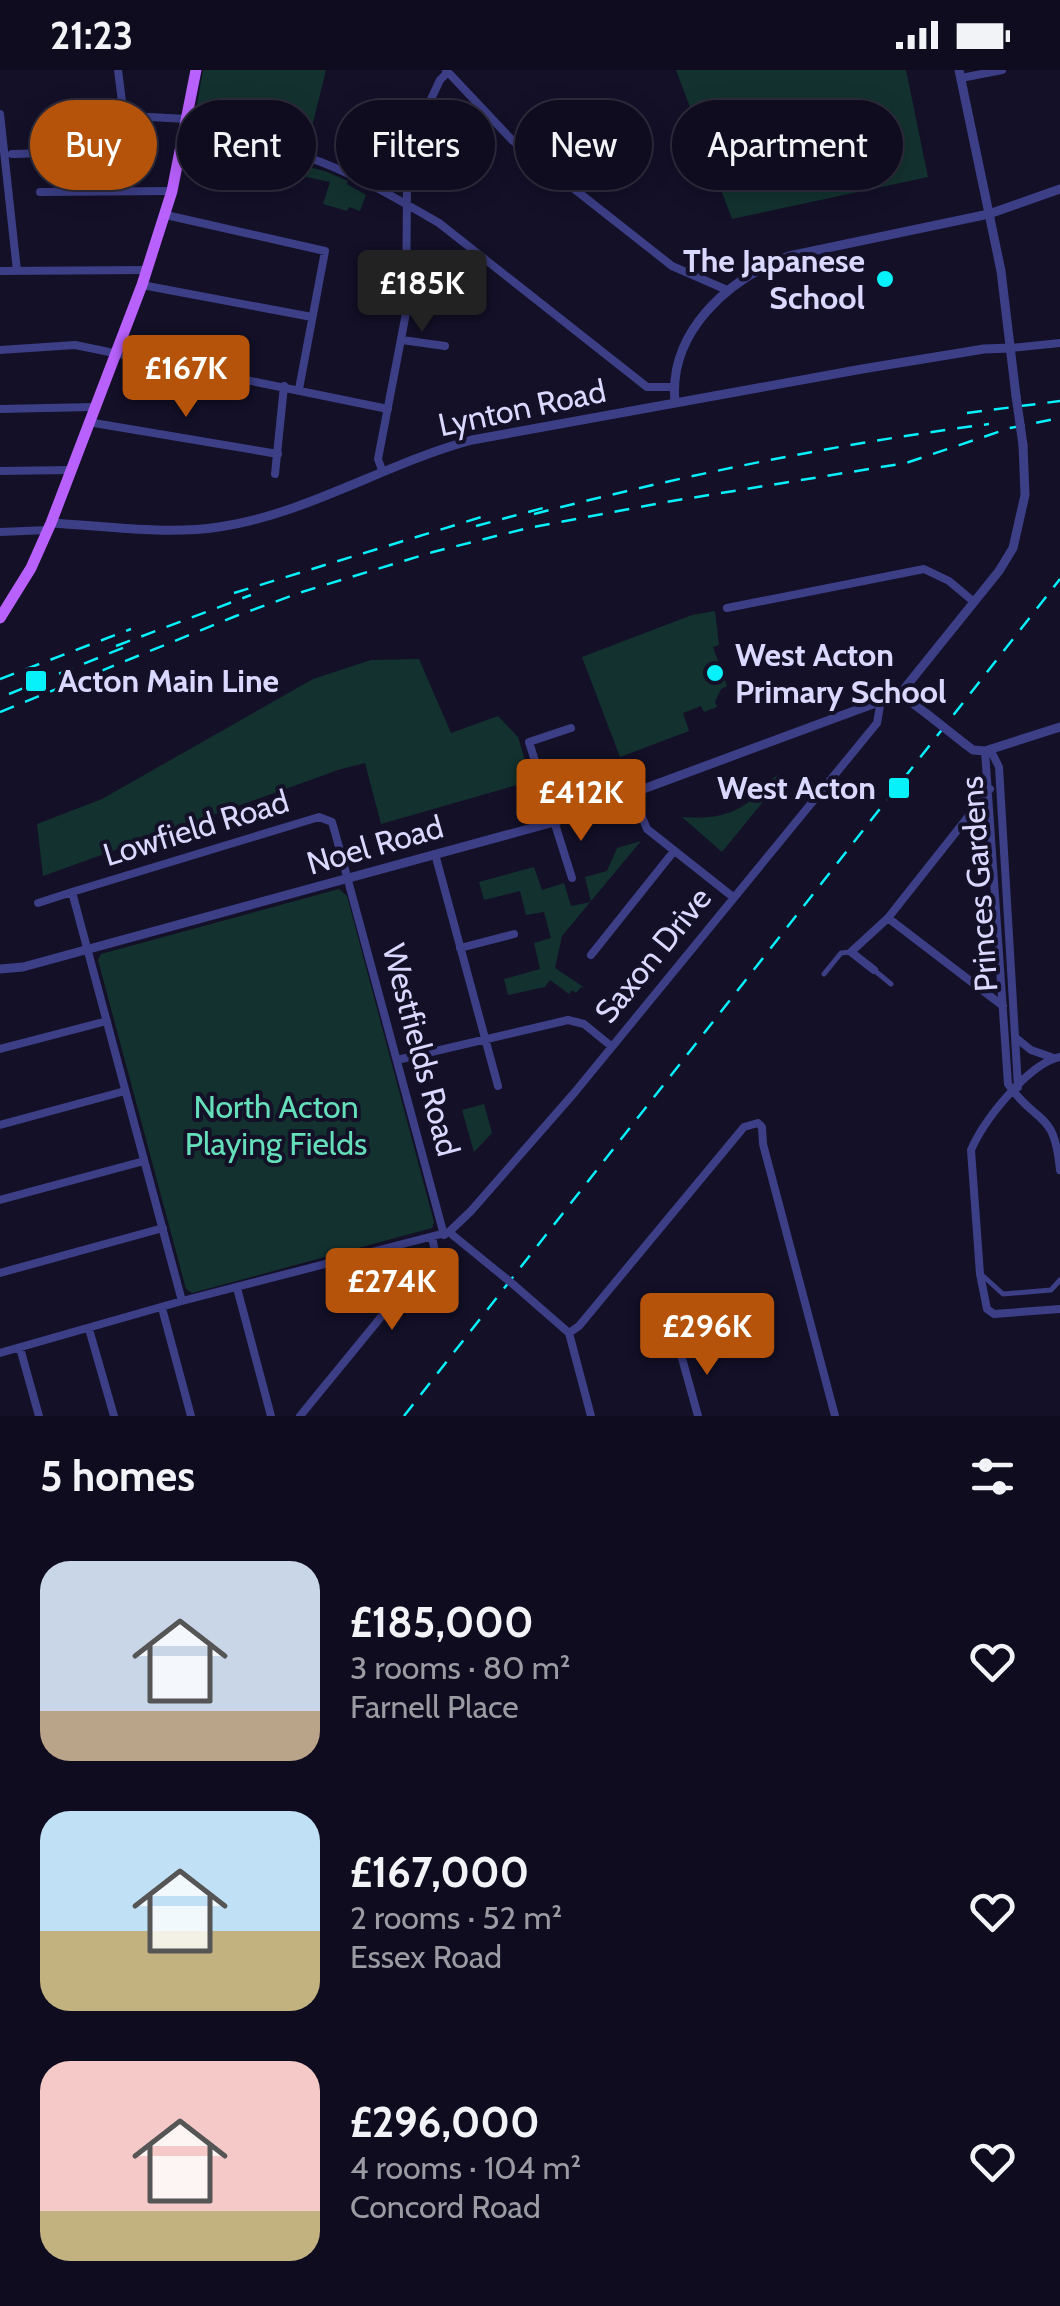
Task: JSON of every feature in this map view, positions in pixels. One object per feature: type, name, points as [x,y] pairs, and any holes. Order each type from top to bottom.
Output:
[{"type":"main road","points":[[190,100],[196,70]]},
{"type":"main road","points":[[0,618],[31,568],[49,526],[142,285],[177,168]]},
{"type":"street","points":[[118,70],[122,100]]},
{"type":"street","points":[[1002,70],[960,74],[1001,271],[1023,446],[1024,494],[1012,548],[999,571],[900,694],[972,750],[987,750],[1060,727]]},
{"type":"street","points":[[382,470],[378,459],[402,340],[407,281],[405,203],[424,114],[447,71],[512,140],[672,266],[727,290]]},
{"type":"street","points":[[0,114],[17,270]]},
{"type":"street","points":[[12,154],[30,154]]},
{"type":"street","points":[[316,161],[439,223],[646,387],[674,387]]},
{"type":"street","points":[[675,402],[673,376],[697,325],[727,290],[768,264],[789,256],[989,214],[1060,189]]},
{"type":"street","points":[[40,192],[172,191]]},
{"type":"street","points":[[166,215],[324,251],[299,389]]},
{"type":"street","points":[[0,270],[147,270]]},
{"type":"street","points":[[142,285],[312,317]]},
{"type":"street","points":[[402,340],[446,346]]},
{"type":"street","points":[[1010,348],[1060,343]]},
{"type":"street","points":[[0,350],[75,345],[388,409]]},
{"type":"street","name":"Lynton Road","points":[[49,526],[216,528],[300,504],[382,470],[472,440],[964,352],[1010,348]]},
{"type":"street","points":[[275,474],[284,386]]},
{"type":"street","points":[[0,409],[94,406]]},
{"type":"street","points":[[88,422],[278,454]]},
{"type":"street","points":[[0,471],[71,470]]},
{"type":"street","points":[[0,532],[49,526]]},
{"type":"street","points":[[728,608],[924,569],[949,581],[974,602]]},
{"type":"street","name":"Noel Road","points":[[0,969],[23,967],[554,822],[900,694]]},
{"type":"street","name":"Saxon Drive","points":[[300,1416],[445,1237],[472,1211],[611,1046],[877,723],[881,700]]},
{"type":"street","points":[[571,728],[528,742],[572,878]]},
{"type":"street","name":"Princes Gardens","points":[[987,750],[1008,1084],[1016,1090]]},
{"type":"street","name":"Princes Gardens","points":[[987,750],[999,767],[1016,1090]]},
{"type":"street","points":[[824,974],[842,953],[850,952],[888,918],[990,788]]},
{"type":"street","points":[[632,794],[647,829],[733,896]]},
{"type":"street","name":"Lowfield Road","points":[[182,1301],[72,892],[319,816],[332,822],[348,879]]},
{"type":"street","points":[[592,955],[674,851]]},
{"type":"street","points":[[436,854],[498,1086]]},
{"type":"street","name":"Westfields Road","points":[[348,879],[445,1237]]},
{"type":"street","points":[[38,902],[72,892]]},
{"type":"street","points":[[888,918],[1003,1006]]},
{"type":"street","points":[[460,948],[514,934]]},
{"type":"street","points":[[850,952],[891,984]]},
{"type":"street","name":"Princes Gardens","points":[[1004,1017],[1014,1017]]},
{"type":"street","points":[[397,1060],[572,1020],[584,1024],[611,1046]]},
{"type":"street","points":[[0,1049],[107,1021]]},
{"type":"street","points":[[1016,1038],[1045,1056],[1058,1057]]},
{"type":"street","points":[[1058,1057],[1041,1062],[1024,1079],[978,1134],[970,1150],[980,1274],[987,1310],[994,1314],[1060,1310]]},
{"type":"street","points":[[1016,1090],[1048,1123],[1057,1140],[1060,1170]]},
{"type":"street","points":[[0,1124],[125,1091]]},
{"type":"street","points":[[569,1333],[579,1326],[744,1127],[758,1123],[835,1416]]},
{"type":"street","points":[[0,1200],[144,1161]]},
{"type":"street","points":[[0,1273],[163,1228]]},
{"type":"street","points":[[432,1237],[435,1251]]},
{"type":"street","points":[[0,1353],[182,1301],[432,1237],[445,1237],[526,1294],[569,1333],[591,1416]]},
{"type":"street","points":[[980,1274],[1003,1294],[1051,1290],[1060,1280]]},
{"type":"street","points":[[237,1288],[271,1416]]},
{"type":"street","points":[[162,1308],[191,1416]]},
{"type":"street","points":[[89,1328],[114,1416]]},
{"type":"street","points":[[20,1348],[39,1416]]},
{"type":"street","points":[[680,1350],[698,1416]]},
{"type":"green space","points":[[203,70],[326,70],[316,110],[316,100],[198,100]]},
{"type":"green space","points":[[676,70],[906,70],[928,177],[903,182],[903,100],[687,100]]},
{"type":"green space","points":[[316,169],[336,176],[336,190],[357,190],[366,195],[360,211],[323,204],[330,182],[316,179]]},
{"type":"green space","points":[[721,190],[867,190],[732,219]]},
{"type":"green space","points":[[715,611],[719,645],[713,647],[727,686],[721,689],[715,702],[717,707],[704,712],[701,706],[683,713],[689,731],[620,757],[582,657],[692,615]]},
{"type":"green space","points":[[419,659],[451,733],[498,716],[518,737],[531,781],[381,824],[365,763],[43,876],[37,824],[102,799],[313,679],[371,660]]},
{"type":"green space","points":[[778,775],[780,781],[722,852],[682,817],[729,813]]},
{"type":"green space","points":[[641,841],[591,901],[585,877],[607,871],[617,848]]},
{"type":"green space","points":[[534,867],[542,890],[564,883],[571,906],[590,902],[562,936],[555,968],[585,988],[569,994],[550,980],[545,987],[508,995],[504,979],[540,969],[534,943],[551,938],[544,912],[526,915],[520,891],[484,900],[479,882]]},
{"type":"green space","name":"North Acton Playing Fields","points":[[339,889],[347,896],[434,1222],[432,1228],[192,1293],[186,1289],[98,960],[101,954]]},
{"type":"green space","points":[[484,1104],[492,1133],[474,1152],[462,1110]]},
{"type":"railway","points":[[967,413],[1060,401]]},
{"type":"railway","points":[[0,712],[236,616],[433,552],[528,528],[666,502],[906,463],[1010,428],[1060,418]]},
{"type":"railway","points":[[534,514],[760,462],[989,424]]},
{"type":"railway","points":[[476,526],[543,508]]},
{"type":"railway","points":[[234,593],[488,515]]},
{"type":"railway","points":[[404,1416],[1060,579]]},
{"type":"railway","points":[[116,646],[251,595]]},
{"type":"railway","points":[[0,679],[131,629]]},
{"type":"railway","points":[[9,694],[130,645]]},
{"type":"place","name":"The Japanese School","points":[[885,279]]},
{"type":"place","name":"West Acton Primary School","points":[[715,673]]},
{"type":"place","name":"Acton Main Line","points":[[36,681]]},
{"type":"place","name":"West Acton","points":[[899,788]]}]
